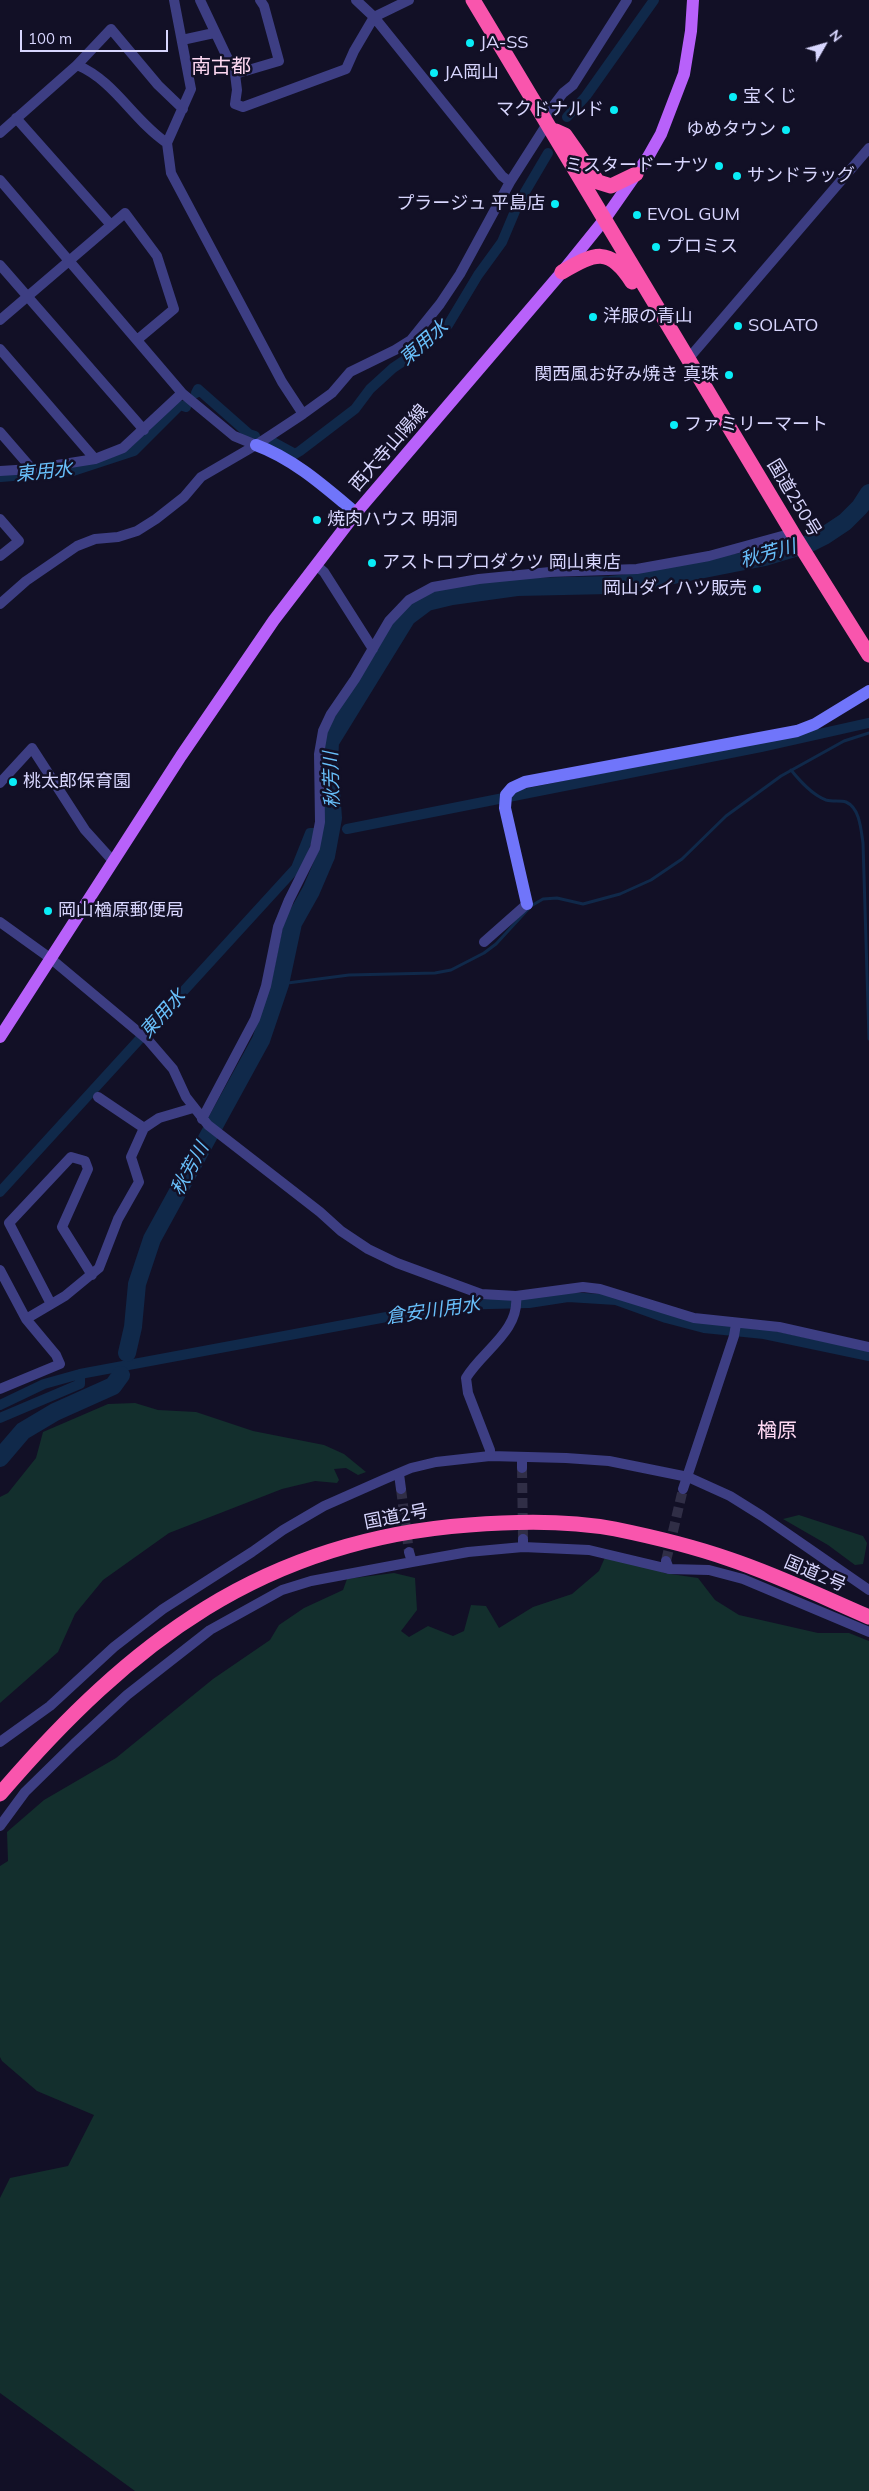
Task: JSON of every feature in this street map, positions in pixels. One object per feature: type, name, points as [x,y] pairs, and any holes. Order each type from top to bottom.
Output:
[{"type":"highway","name":"国道250号","points":[[473,0],[794,535],[869,655]]},
{"type":"highway","points":[[547,124],[565,135],[592,178],[604,186],[618,184],[636,174]]},
{"type":"highway","points":[[562,272],[592,256],[603,255],[611,259],[624,270],[651,312],[672,330]]},
{"type":"highway","name":"国道2号","points":[[0,1794],[59,1728],[104,1684],[147,1648],[187,1619],[239,1588],[294,1563],[403,1532],[509,1522],[562,1523],[612,1528],[673,1542],[729,1559],[869,1617]]},
{"type":"main road","name":"西大寺山陽線","points":[[0,1037],[226,687],[356,513],[562,272],[604,220],[636,174],[661,134],[684,74],[691,31],[692,0]]},
{"type":"street","points":[[174,0],[191,89],[167,142],[171,173],[282,382],[302,414]]},
{"type":"street","points":[[200,0],[235,74],[236,104],[242,107],[346,69],[374,17],[409,0]]},
{"type":"street","points":[[235,74],[279,61],[264,6],[260,0]]},
{"type":"street","points":[[356,0],[374,17],[502,176],[510,182]]},
{"type":"street","points":[[0,604],[26,581],[77,546],[95,539],[118,537],[143,527],[184,497],[201,477],[256,445],[332,393],[350,372],[411,340],[440,304],[460,274],[510,182],[547,124],[563,93],[573,85],[627,0]]},
{"type":"street","points":[[0,133],[77,65],[111,29],[158,85],[183,109]]},
{"type":"street","points":[[182,40],[214,33]]},
{"type":"street","points":[[77,65],[106,82],[139,120],[167,142]]},
{"type":"street","points":[[16,118],[111,225]]},
{"type":"street","points":[[689,358],[869,148]]},
{"type":"street","points":[[0,180],[182,393],[234,436],[272,451],[301,469],[356,513]]},
{"type":"street","points":[[0,320],[125,213],[157,256],[174,309],[137,340]]},
{"type":"street","points":[[0,265],[144,430]]},
{"type":"street","points":[[0,349],[95,459]]},
{"type":"street","points":[[0,471],[32,469],[95,459],[123,448],[182,393]]},
{"type":"street","points":[[0,432],[32,469]]},
{"type":"street","points":[[0,519],[19,541],[0,556]]},
{"type":"street","points":[[205,1122],[255,1019],[266,986],[278,927],[315,848],[320,822],[319,754],[323,731],[331,714],[373,649],[389,620],[398,609],[420,592],[433,587],[479,579],[550,572],[637,569],[709,556],[794,535]]},
{"type":"street","points":[[316,565],[324,572],[373,649]]},
{"type":"street","points":[[484,942],[527,904],[505,808],[506,795],[512,788],[525,782],[797,731],[815,724],[869,691]]},
{"type":"street","points":[[0,783],[32,748],[85,830],[113,861]]},
{"type":"street","points":[[0,922],[50,958],[145,1037],[173,1069],[193,1108],[205,1122],[310,1203],[341,1231],[368,1249],[467,1290],[516,1301],[583,1287],[600,1289],[735,1329],[779,1328],[869,1347]]},
{"type":"street","points":[[98,1098],[144,1128]]},
{"type":"street","points":[[26,1319],[51,1304],[99,1268],[118,1218],[139,1182],[131,1157],[144,1128],[159,1118],[193,1108]]},
{"type":"street","points":[[51,1304],[9,1223],[71,1157],[85,1161],[88,1169],[62,1227],[92,1275]]},
{"type":"street","points":[[0,1270],[26,1319],[56,1355],[60,1364],[1,1387]]},
{"type":"street","points":[[490,1456],[490,1450],[468,1393],[466,1378],[512,1322],[516,1301]]},
{"type":"street","points":[[683,1489],[735,1329]]},
{"type":"street","points":[[0,1742],[50,1706],[114,1646],[184,1593],[234,1564],[309,1514],[411,1468],[436,1462],[490,1456],[610,1461],[688,1477],[730,1496],[869,1590]]},
{"type":"street","points":[[522,1457],[522,1468]]},
{"type":"street","points":[[399,1474],[401,1489]]},
{"type":"street","points":[[0,1826],[25,1792],[127,1695],[210,1630],[282,1590],[311,1581],[523,1543],[588,1550],[667,1565],[709,1570],[743,1579],[869,1632]]},
{"type":"street","points":[[409,1552],[412,1562]]},
{"type":"green space","points":[[135,1403],[158,1410],[196,1412],[253,1431],[324,1445],[344,1454],[366,1472],[358,1475],[346,1468],[334,1469],[339,1480],[337,1483],[315,1481],[282,1489],[169,1533],[103,1580],[75,1614],[58,1652],[0,1703],[0,1497],[8,1493],[36,1458],[43,1432],[108,1404]]},
{"type":"green space","points":[[799,1515],[863,1536],[867,1543],[863,1564],[855,1565],[828,1545],[783,1519]]},
{"type":"green space","points":[[606,1555],[653,1566],[664,1573],[698,1578],[715,1600],[739,1615],[818,1633],[849,1633],[869,1641],[869,2491],[135,2491],[0,2393],[0,2198],[10,2178],[68,2166],[94,2115],[37,2091],[2,2061],[0,2057],[0,1866],[8,1861],[7,1832],[44,1800],[116,1758],[213,1679],[270,1640],[279,1625],[304,1608],[343,1590],[347,1579],[394,1573],[415,1578],[417,1610],[401,1631],[409,1637],[428,1626],[453,1636],[464,1631],[471,1605],[486,1606],[499,1628],[533,1607],[572,1594],[599,1571]]},
{"type":"waterway","name":"東用水","points":[[567,117],[586,96],[654,0]]},
{"type":"waterway","name":"東用水","points":[[271,441],[295,454],[300,451],[355,409],[370,389],[393,368],[414,354],[431,335],[448,325],[478,275],[502,242],[518,204],[548,153]]},
{"type":"waterway","name":"東用水","points":[[196,393],[198,389],[249,434],[255,436]]},
{"type":"waterway","name":"東用水","points":[[1,477],[73,471],[134,451],[180,405],[186,407]]},
{"type":"waterway","name":"秋芳川","points":[[127,1353],[133,1327],[137,1284],[152,1239],[261,1040],[280,984],[293,923],[311,891],[326,856],[333,818],[329,764],[330,742],[407,617],[427,602],[452,596],[517,587],[610,585],[638,582],[765,557],[808,544],[824,536],[845,522],[860,507],[869,493]]},
{"type":"waterway","points":[[347,829],[761,747],[869,723]]},
{"type":"waterway","points":[[280,984],[349,975],[435,973],[451,970],[484,953],[496,944],[531,906],[543,899],[557,898],[583,904],[620,894],[651,880],[682,859],[726,816],[781,776],[844,741],[869,733]]},
{"type":"waterway","points":[[791,770],[798,779],[821,798],[829,801],[844,801],[851,805],[859,820],[863,843],[869,1039]]},
{"type":"waterway","name":"東用水","points":[[0,1192],[296,868],[310,833],[316,833]]},
{"type":"waterway","name":"倉安川用水","points":[[0,1405],[44,1384],[80,1374],[451,1305],[529,1303],[568,1297],[616,1300],[666,1318],[704,1328],[764,1334],[869,1356]]},
{"type":"waterway","points":[[0,1418],[80,1384],[80,1374]]},
{"type":"waterway","name":"秋芳川","points":[[0,1458],[23,1431],[55,1412],[113,1386],[121,1375]]},
{"type":"tunnel","points":[[522,1468],[523,1539]]},
{"type":"tunnel","points":[[401,1489],[409,1552]]},
{"type":"tunnel","points":[[666,1561],[683,1489]]},
{"type":"place","name":"JA-SS","points":[[470,43]]},
{"type":"place","name":"JA岡山","points":[[434,73]]},
{"type":"place","name":"宝くじ","points":[[733,97]]},
{"type":"place","name":"マクドナルド","points":[[614,110]]},
{"type":"place","name":"ゆめタウン","points":[[786,130]]},
{"type":"place","name":"ミスタードーナツ","points":[[719,166]]},
{"type":"place","name":"サンドラッグ","points":[[737,176]]},
{"type":"place","name":"プラージュ 平島店","points":[[555,204]]},
{"type":"place","name":"EVOL GUM","points":[[637,215]]},
{"type":"place","name":"プロミス","points":[[656,247]]},
{"type":"place","name":"洋服の青山","points":[[593,317]]},
{"type":"place","name":"SOLATO","points":[[738,326]]},
{"type":"place","name":"関西風お好み焼き 真珠","points":[[729,375]]},
{"type":"place","name":"ファミリーマート","points":[[674,425]]},
{"type":"place","name":"焼肉ハウス 明洞","points":[[317,520]]},
{"type":"place","name":"アストロプロダクツ 岡山東店","points":[[372,563]]},
{"type":"place","name":"岡山ダイハツ販売","points":[[757,589]]},
{"type":"place","name":"桃太郎保育園","points":[[13,782]]},
{"type":"place","name":"岡山楢原郵便局","points":[[48,911]]},
{"type":"district","name":"南古都","points":[[221,67]]},
{"type":"district","name":"楢原","points":[[777,1431]]}]
